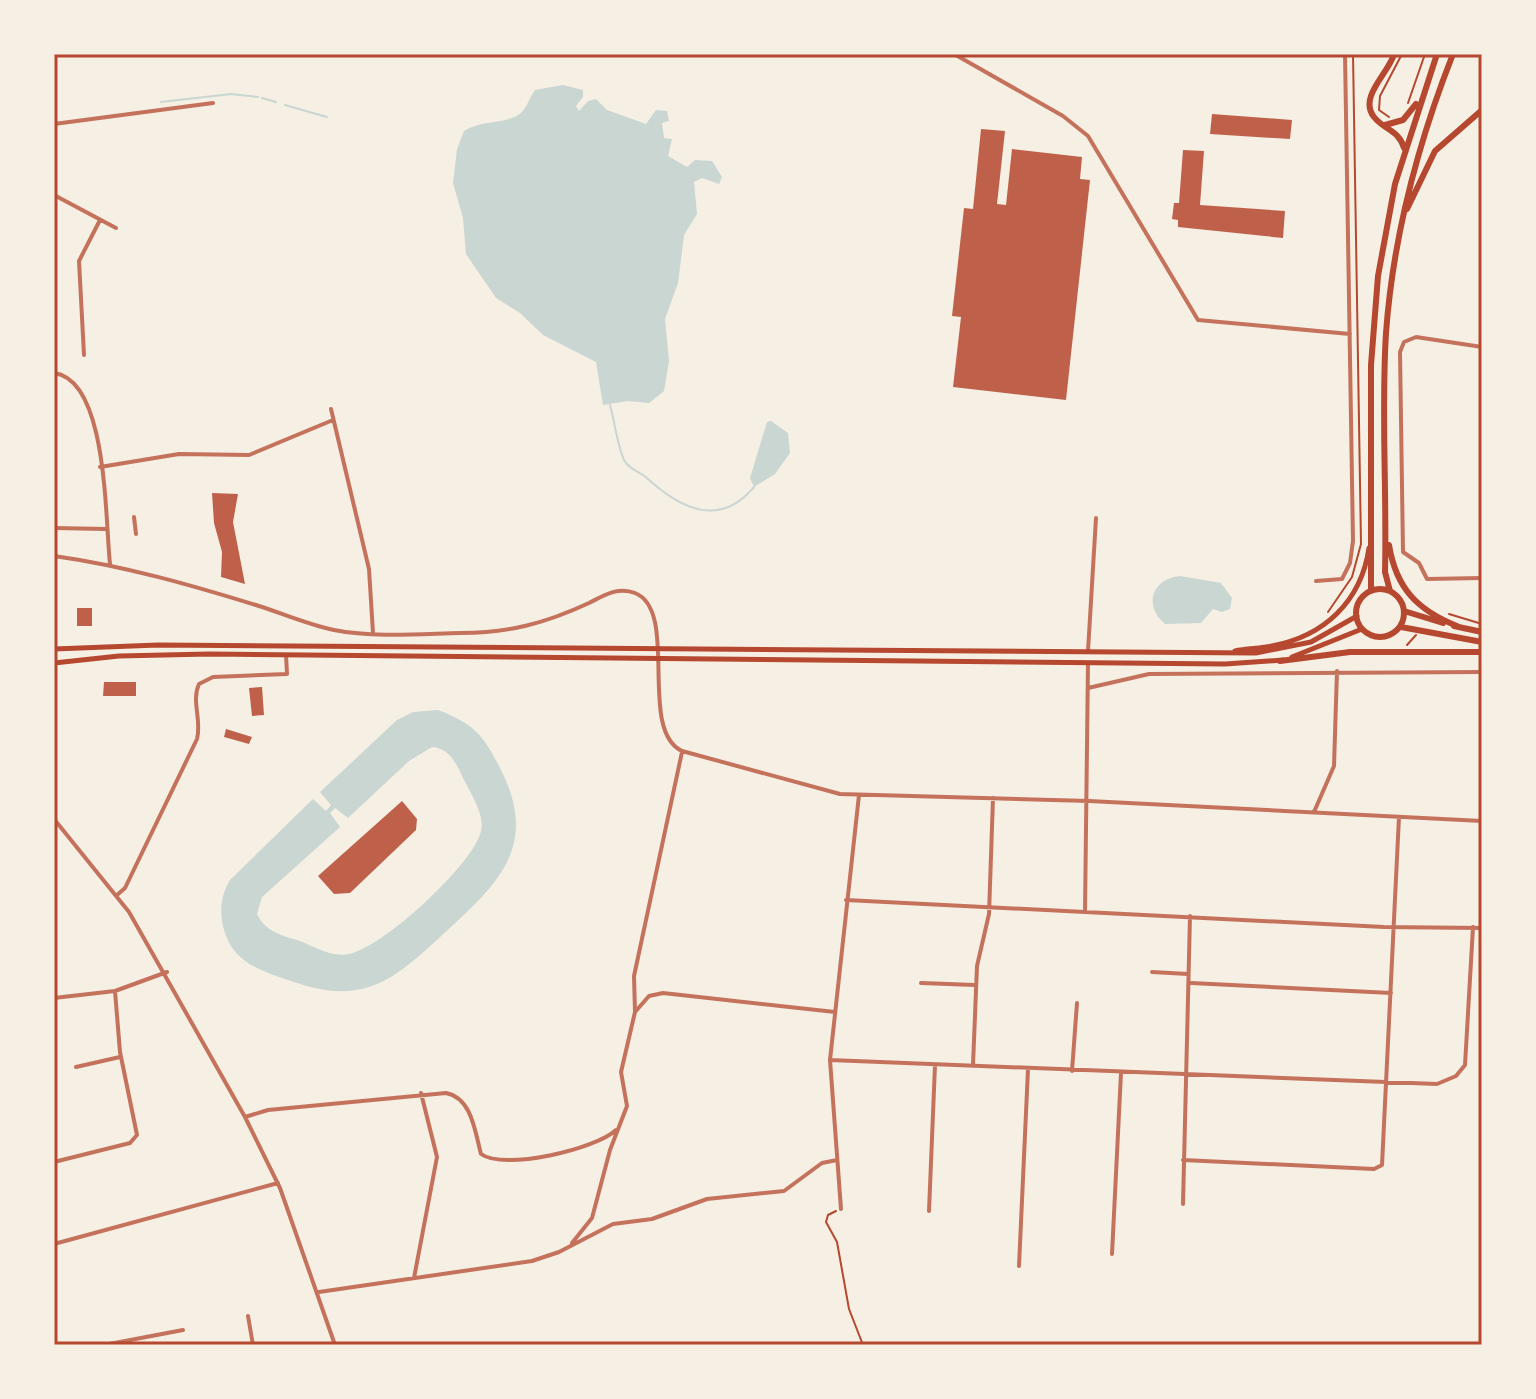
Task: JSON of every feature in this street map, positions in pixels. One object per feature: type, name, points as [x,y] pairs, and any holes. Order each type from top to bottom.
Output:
[{"type":"main road","points":[[1394,54],[1370,98],[1372,115],[1399,136],[1404,150]]},
{"type":"main road","points":[[1371,591],[1372,334],[1385,235],[1404,150],[1437,54]]},
{"type":"main road","points":[[1401,627],[1402,601],[1390,591],[1385,572],[1386,334],[1403,216],[1424,136],[1453,54]]},
{"type":"main road","points":[[1385,125],[1406,117],[1422,95]]},
{"type":"main road","points":[[1403,216],[1435,151],[1482,110]]},
{"type":"main road","points":[[1230,652],[1298,639],[1337,616],[1363,574],[1373,505]]},
{"type":"main road","points":[[1386,526],[1393,566],[1404,589],[1427,612],[1457,626]]},
{"type":"main road","points":[[1390,591],[1371,591],[1361,599],[1357,616],[1362,629],[1381,638],[1401,627],[1482,642]]},
{"type":"main road","points":[[1404,611],[1482,632]]},
{"type":"main road","points":[[54,649],[105,645],[1268,653],[1292,648],[1331,633],[1357,616]]},
{"type":"main road","points":[[1280,661],[1325,647],[1362,629]]},
{"type":"main road","points":[[54,663],[130,655],[286,654],[1088,663],[1280,661],[1350,652],[1482,652]]},
{"type":"street","points":[[954,54],[1063,116],[1088,136],[1198,320],[1350,334]]},
{"type":"street","points":[[1316,581],[1342,579],[1352,552],[1345,54]]},
{"type":"street","points":[[54,124],[213,103]]},
{"type":"street","points":[[54,195],[116,228]]},
{"type":"street","points":[[84,355],[79,261],[100,220]]},
{"type":"street","points":[[1482,347],[1416,337],[1402,345],[1403,552],[1419,563],[1427,579],[1482,578]]},
{"type":"street","points":[[54,373],[75,381],[90,405],[110,564]]},
{"type":"street","points":[[331,409],[369,569],[373,633]]},
{"type":"street","points":[[100,467],[179,454],[249,455],[333,420]]},
{"type":"street","points":[[134,517],[136,534]]},
{"type":"street","points":[[1088,651],[1096,518]]},
{"type":"street","points":[[54,528],[106,529]]},
{"type":"street","points":[[54,556],[110,564],[337,631],[514,630],[542,624],[622,590],[641,596],[651,606],[670,743],[682,751],[823,792],[1089,801],[1482,821]]},
{"type":"street","points":[[117,895],[125,888],[197,739],[199,684],[213,677],[287,674],[286,654]]},
{"type":"street","points":[[1085,912],[1089,801],[1088,663]]},
{"type":"street","points":[[1314,812],[1334,766],[1337,671]]},
{"type":"street","points":[[1088,688],[1149,674],[1482,672]]},
{"type":"street","points":[[564,1250],[592,1218],[627,1103],[621,1070],[635,1012],[634,976],[682,751]]},
{"type":"street","points":[[841,1209],[830,1060],[859,795]]},
{"type":"street","points":[[973,1066],[975,985],[988,909],[993,798]]},
{"type":"street","points":[[1183,1160],[1377,1169],[1382,1163],[1399,817]]},
{"type":"street","points":[[54,819],[117,895],[167,972],[245,1117],[278,1183],[319,1292],[335,1345]]},
{"type":"street","points":[[846,900],[1394,927],[1482,928]]},
{"type":"street","points":[[1183,1204],[1191,983],[1188,974],[1190,916]]},
{"type":"street","points":[[830,1060],[1435,1085],[1454,1077],[1465,1065],[1473,927]]},
{"type":"street","points":[[54,998],[115,991],[167,972]]},
{"type":"street","points":[[1152,972],[1188,974]]},
{"type":"street","points":[[921,983],[975,985]]},
{"type":"street","points":[[1191,983],[1391,993]]},
{"type":"street","points":[[54,1162],[130,1143],[138,1129],[121,1057],[115,991]]},
{"type":"street","points":[[635,1012],[649,996],[663,993],[835,1012]]},
{"type":"street","points":[[1072,1071],[1077,1003]]},
{"type":"street","points":[[76,1067],[121,1057]]},
{"type":"street","points":[[929,1211],[935,1065]]},
{"type":"street","points":[[1019,1266],[1028,1069]]},
{"type":"street","points":[[1112,1254],[1121,1073]]},
{"type":"street","points":[[245,1117],[268,1110],[421,1093],[454,1094],[470,1113],[481,1154],[497,1162],[533,1158],[590,1144],[610,1135],[620,1124]]},
{"type":"street","points":[[414,1278],[433,1195],[437,1157],[421,1093]]},
{"type":"street","points":[[319,1292],[532,1261],[564,1250],[613,1224],[652,1219],[703,1200],[784,1191],[821,1163],[837,1160]]},
{"type":"street","points":[[54,1244],[278,1183]]},
{"type":"street","points":[[248,1316],[253,1345]]},
{"type":"street","points":[[104,1345],[183,1330]]},
{"type":"path","points":[[1326,611],[1349,580],[1357,563],[1361,538],[1353,54]]},
{"type":"path","points":[[1396,117],[1382,114],[1378,100],[1402,54]]},
{"type":"path","points":[[1406,110],[1425,54]]},
{"type":"path","points":[[1447,614],[1482,624]]},
{"type":"path","points":[[1398,646],[1408,645],[1416,634]]},
{"type":"path","points":[[841,1209],[828,1215],[826,1222],[837,1242],[849,1309],[863,1345]]},
{"type":"shaded area","points":[[563,85],[583,90],[583,97],[576,106],[579,111],[588,101],[596,99],[607,110],[646,124],[656,110],[667,111],[669,121],[662,123],[664,138],[672,139],[668,156],[687,167],[695,160],[712,161],[722,177],[719,184],[702,178],[694,182],[697,214],[684,235],[678,283],[665,319],[669,361],[664,391],[649,403],[628,401],[603,405],[596,362],[543,335],[520,313],[496,298],[466,254],[463,218],[453,183],[457,149],[464,131],[516,116],[523,111],[535,90]]},
{"type":"shaded area","points":[[771,421],[788,433],[790,453],[775,474],[754,487],[750,478],[767,422]]},
{"type":"shaded area","points":[[1180,576],[1221,583],[1232,598],[1230,609],[1222,612],[1213,609],[1201,623],[1165,624],[1154,609],[1154,594],[1163,582]]},
{"type":"shaded area","points":[[438,710],[451,715],[477,732],[489,748],[512,798],[516,823],[506,865],[477,902],[410,963],[390,978],[367,988],[347,991],[311,987],[250,964],[233,949],[222,923],[223,897],[230,880],[313,799],[326,811],[331,805],[320,792],[397,720],[413,712]],"holes":[[[432,747],[438,748],[456,763],[477,805],[482,825],[475,846],[445,883],[383,937],[349,954],[323,951],[264,925],[257,914],[262,897],[340,827],[330,813],[335,808],[348,818],[409,761]]]},
{"type":"building","points":[[1212,114],[1292,120],[1290,139],[1210,134]]},
{"type":"building","points":[[981,129],[1005,131],[997,204],[1006,205],[1012,149],[1082,157],[1080,179],[1090,180],[1066,400],[953,387],[961,317],[952,316],[964,208],[973,209]]},
{"type":"building","points":[[1183,150],[1204,151],[1200,205],[1285,211],[1283,238],[1178,227],[1178,220],[1172,219],[1174,203],[1179,203]]},
{"type":"building","points":[[212,493],[238,494],[233,522],[245,584],[221,577],[222,552],[214,523]]},
{"type":"building","points":[[77,608],[92,608],[92,626],[77,626]]},
{"type":"building","points":[[104,682],[136,682],[136,696],[103,696]]},
{"type":"building","points":[[262,687],[264,715],[252,716],[249,688]]},
{"type":"building","points":[[226,729],[252,737],[249,744],[224,737]]},
{"type":"building","points":[[402,801],[417,819],[416,830],[350,893],[334,894],[318,876]]},
{"type":"waterway","points":[[161,102],[231,94],[258,97]]},
{"type":"waterway","points":[[262,98],[276,102]]},
{"type":"waterway","points":[[285,105],[327,117]]},
{"type":"waterway","points":[[610,405],[626,463],[674,499],[701,510],[714,510],[741,500],[754,487]]}]
